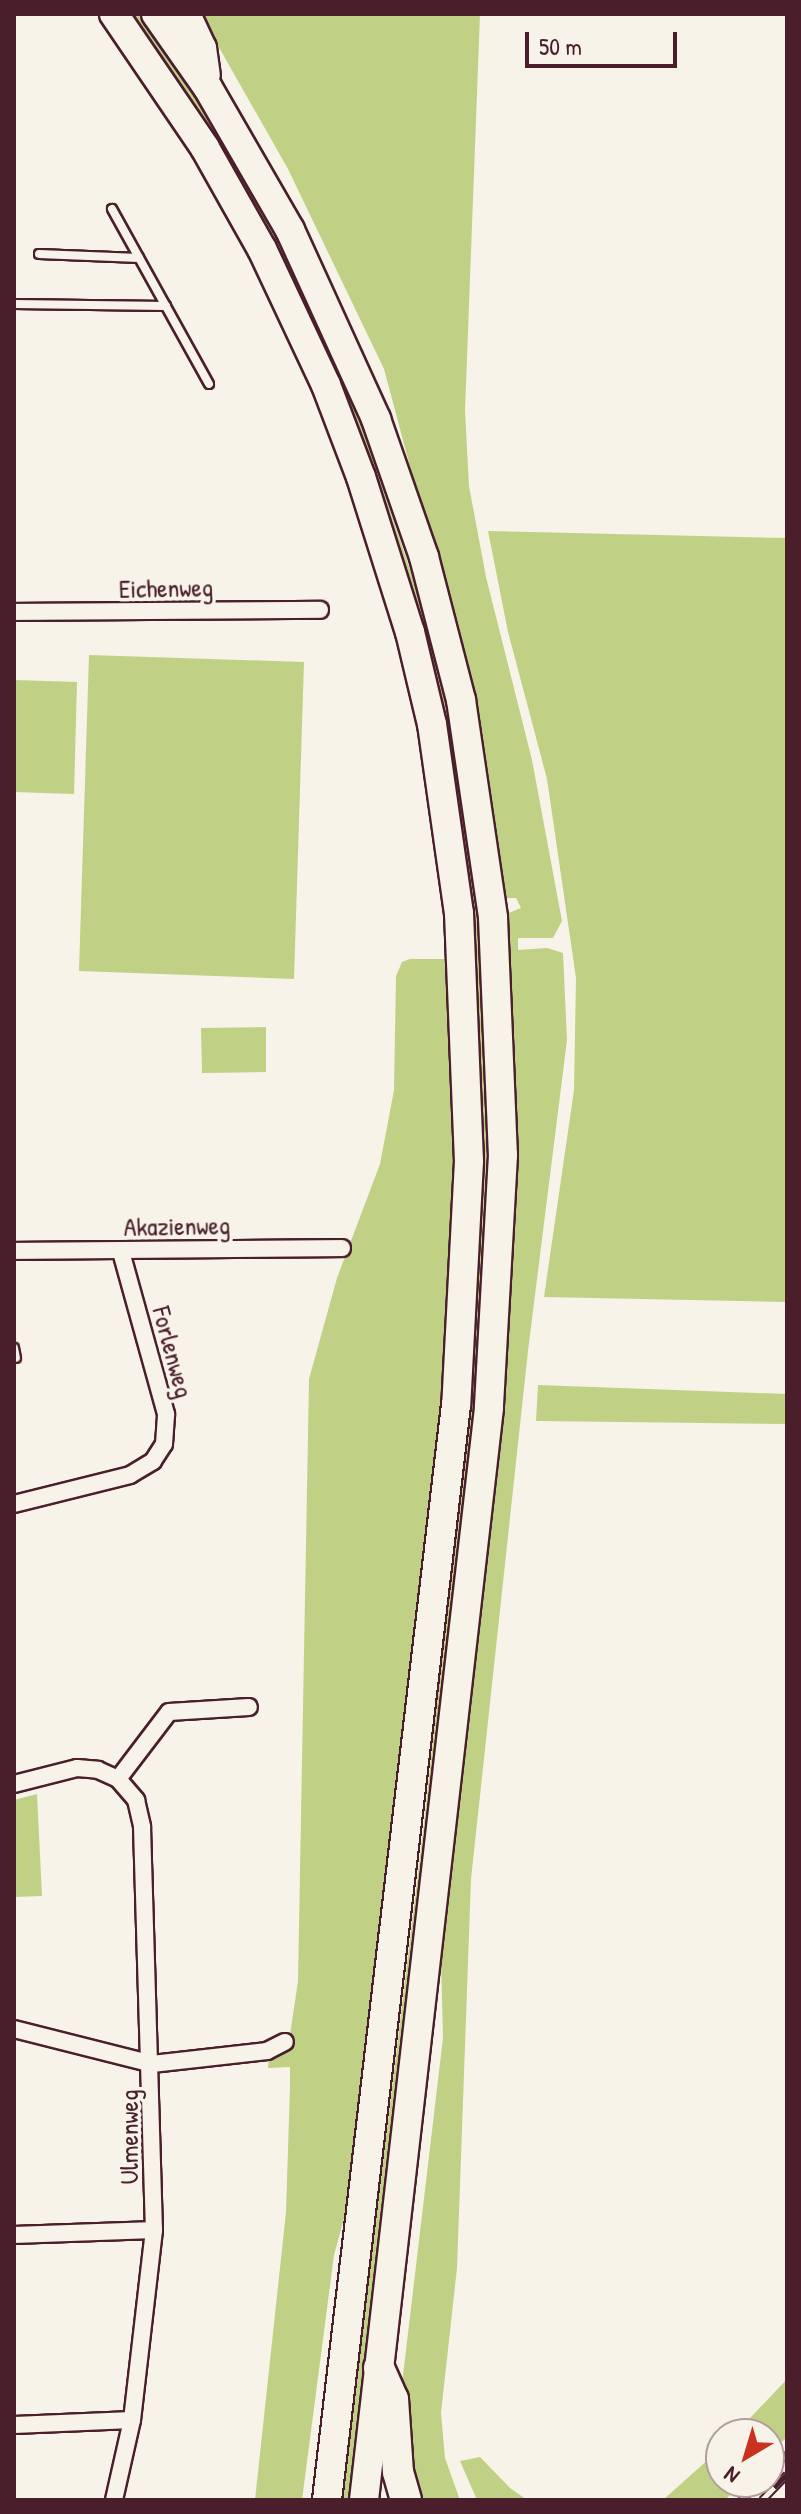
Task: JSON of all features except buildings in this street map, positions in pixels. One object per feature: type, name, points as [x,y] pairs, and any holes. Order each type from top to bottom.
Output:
[{"type":"highway","points":[[114,14],[197,136],[262,249],[326,385],[361,477],[393,573],[432,724],[461,929],[469,1161],[456,1405],[327,2500]]},
{"type":"highway","points":[[156,14],[208,88],[319,288],[372,407],[411,516],[444,628],[468,740],[484,832],[499,997],[503,1155],[489,1408],[364,2500]]},
{"type":"highway","points":[[186,14],[202,48],[208,88]]},
{"type":"highway","points":[[379,2368],[393,2399],[396,2458],[406,2500]]},
{"type":"street","name":"Eichenweg","points":[[14,612],[320,610]]},
{"type":"street","name":"Akazienweg","points":[[14,1251],[342,1248]]},
{"type":"street","name":"Forlenweg","points":[[14,1504],[130,1475],[153,1461],[164,1444],[166,1414],[121,1252]]},
{"type":"street","points":[[14,1784],[77,1768],[118,1779],[169,1712],[249,1707]]},
{"type":"street","name":"Ulmenweg","points":[[114,2500],[132,2420],[154,2230],[152,2064],[142,1827],[136,1800],[118,1779]]},
{"type":"street","points":[[14,2029],[152,2064],[267,2051],[285,2042]]},
{"type":"street","points":[[14,2235],[154,2230]]},
{"type":"street","points":[[14,2425],[132,2420]]},
{"type":"lane","points":[[112,209],[209,384]]},
{"type":"lane","points":[[39,254],[139,258]]},
{"type":"lane","points":[[14,304],[166,306]]},
{"type":"lane","points":[[14,1348],[16,1358]]},
{"type":"green space","points":[[132,14],[138,14],[173,63],[233,158],[311,304],[349,389],[428,623],[454,729],[479,904],[489,1107],[473,1434],[349,2500],[342,2500],[424,1824],[470,1393],[483,1126],[475,930],[457,788],[436,677],[379,488],[325,352],[273,244],[210,132]]},
{"type":"green space","points":[[200,14],[480,14],[465,411],[469,486],[486,577],[532,760],[562,921],[553,938],[518,938],[518,950],[547,948],[563,953],[567,1040],[528,1351],[471,1879],[457,2268],[441,2413],[445,2458],[460,2500],[422,2500],[414,2476],[402,2384],[443,2038],[441,1960],[503,1389],[514,1117],[506,914],[521,908],[516,898],[504,898],[473,703],[384,369],[288,169]]},
{"type":"green space","points":[[488,531],[787,538],[787,1302],[544,1297],[574,1090],[576,978],[547,779],[508,632]]},
{"type":"green space","points":[[89,655],[304,662],[294,979],[79,971]]},
{"type":"green space","points":[[14,680],[77,682],[74,794],[14,792]]},
{"type":"green space","points":[[410,959],[451,959],[455,1179],[436,1475],[351,2193],[334,2255],[302,2500],[255,2500],[286,2212],[290,2086],[290,2067],[268,2068],[269,2054],[290,2035],[298,1981],[309,1379],[337,1278],[380,1164],[394,1090],[396,976],[402,962]]},
{"type":"green space","points":[[266,1027],[266,1072],[202,1073],[201,1028]]},
{"type":"green space","points":[[538,1385],[787,1394],[787,1424],[536,1421]]},
{"type":"green space","points":[[37,1794],[42,1896],[14,1897],[14,1800]]},
{"type":"green space","points":[[787,2379],[787,2437],[785,2439],[785,2418],[750,2418]]},
{"type":"green space","points":[[480,2457],[510,2488],[527,2500],[477,2500],[460,2461]]},
{"type":"green space","points":[[705,2462],[705,2498],[727,2498],[725,2500],[663,2500]]},
{"type":"railway","points":[[762,2500],[787,2474]]}]
